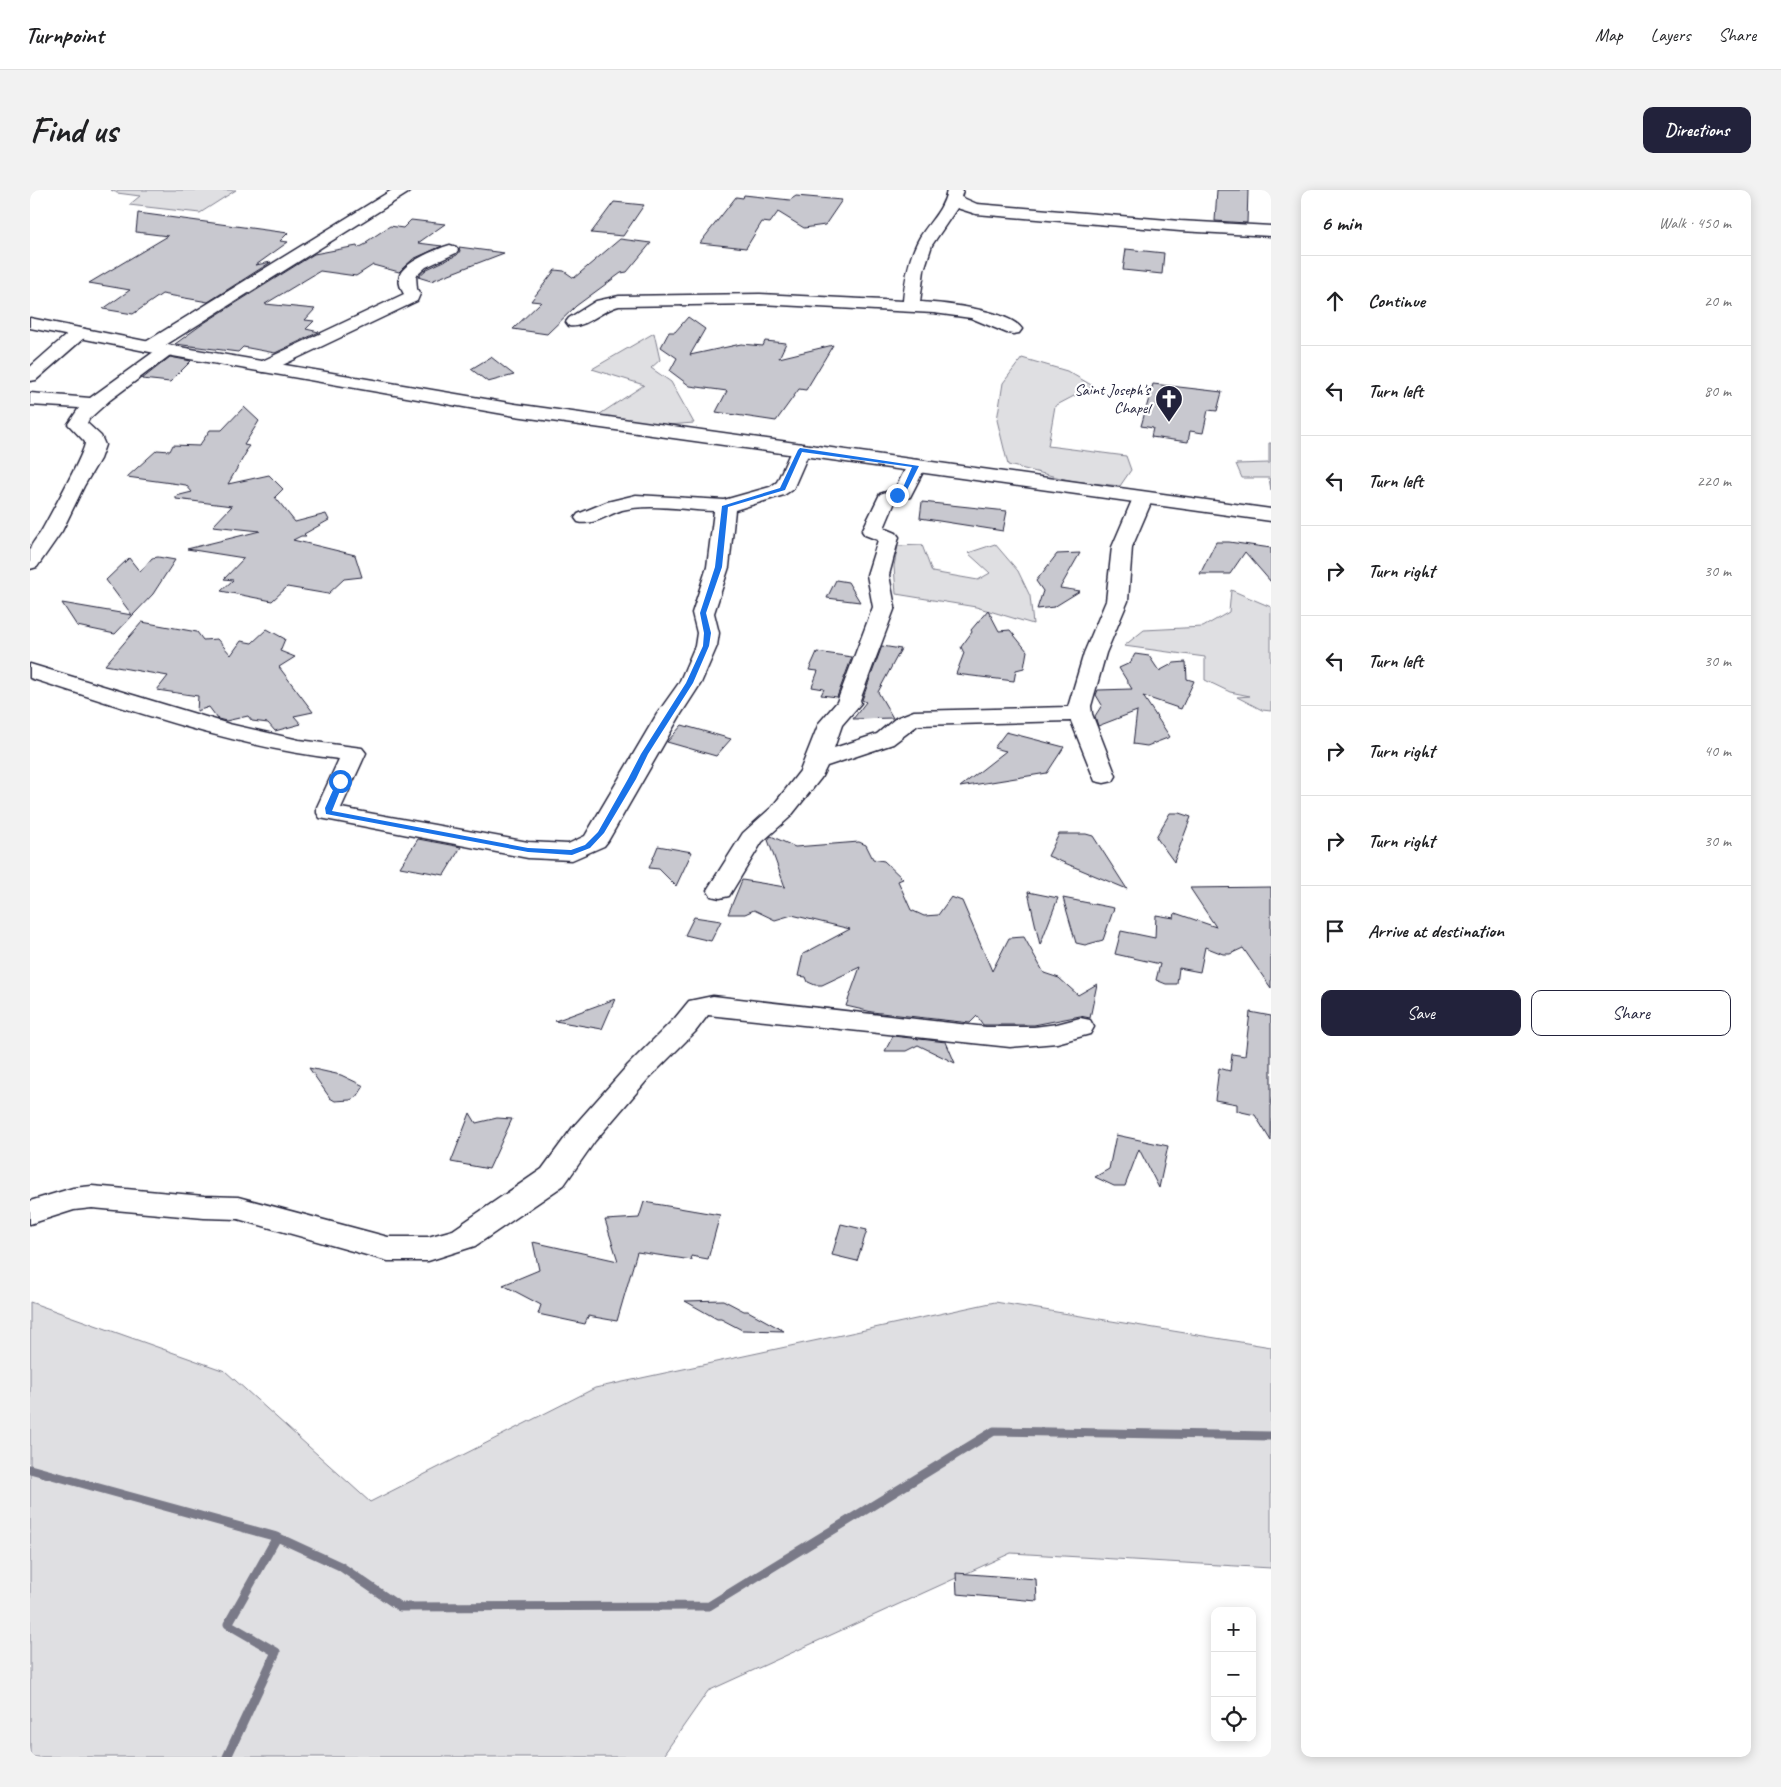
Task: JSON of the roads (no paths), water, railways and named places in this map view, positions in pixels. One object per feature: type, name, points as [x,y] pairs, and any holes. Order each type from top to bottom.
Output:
[{"type":"street","points":[[30,563],[52,531],[74,486],[90,459],[95,445],[94,440],[77,424],[82,415],[159,349],[403,190]]},
{"type":"street","points":[[910,306],[920,258],[928,237],[939,223],[955,195],[966,206],[976,209],[1180,226],[1271,231]]},
{"type":"street","points":[[264,367],[411,298],[412,294],[409,289],[408,275],[420,264],[450,250]]},
{"type":"street","points":[[575,322],[602,305],[619,301],[785,300],[954,310],[980,315],[1013,329]]},
{"type":"street","points":[[30,323],[159,349],[515,410],[1271,515]]},
{"type":"street","points":[[30,376],[79,333]]},
{"type":"street","points":[[30,399],[94,404]]},
{"type":"street","points":[[585,518],[614,506],[636,501],[725,506],[783,489],[800,450]]},
{"type":"street","points":[[720,890],[752,838],[781,812],[812,773],[831,724],[849,703],[848,700],[884,607],[878,575],[889,537],[872,531],[887,498],[903,493],[916,466]]},
{"type":"street","points":[[1104,776],[1080,714],[1079,706],[1095,653],[1117,601],[1122,547],[1143,498]]},
{"type":"street","points":[[30,671],[223,730],[299,747],[354,753],[329,808],[329,813],[528,850],[572,852],[587,846],[601,833],[644,754],[690,683],[706,646],[708,633],[703,613],[718,567],[725,506]]},
{"type":"street","points":[[816,761],[885,739],[897,727],[914,718],[1080,714]]},
{"type":"street","points":[[30,1214],[73,1199],[92,1198],[204,1207],[222,1206],[238,1208],[388,1249],[428,1249],[459,1240],[473,1233],[552,1177],[584,1134],[638,1072],[685,1025],[697,1009],[702,1006],[713,1005],[935,1031],[1023,1038],[1054,1034],[1080,1027]]},
{"type":"waterway","points":[[277,1537],[340,1566],[400,1607],[709,1606],[994,1431],[1271,1436]]},
{"type":"waterway","points":[[30,1469],[277,1537]]},
{"type":"waterway","points":[[227,1757],[276,1652],[228,1624],[277,1537]]},
{"type":"place","name":"Saint Joseph's Chapel","points":[[1169,423]]}]
